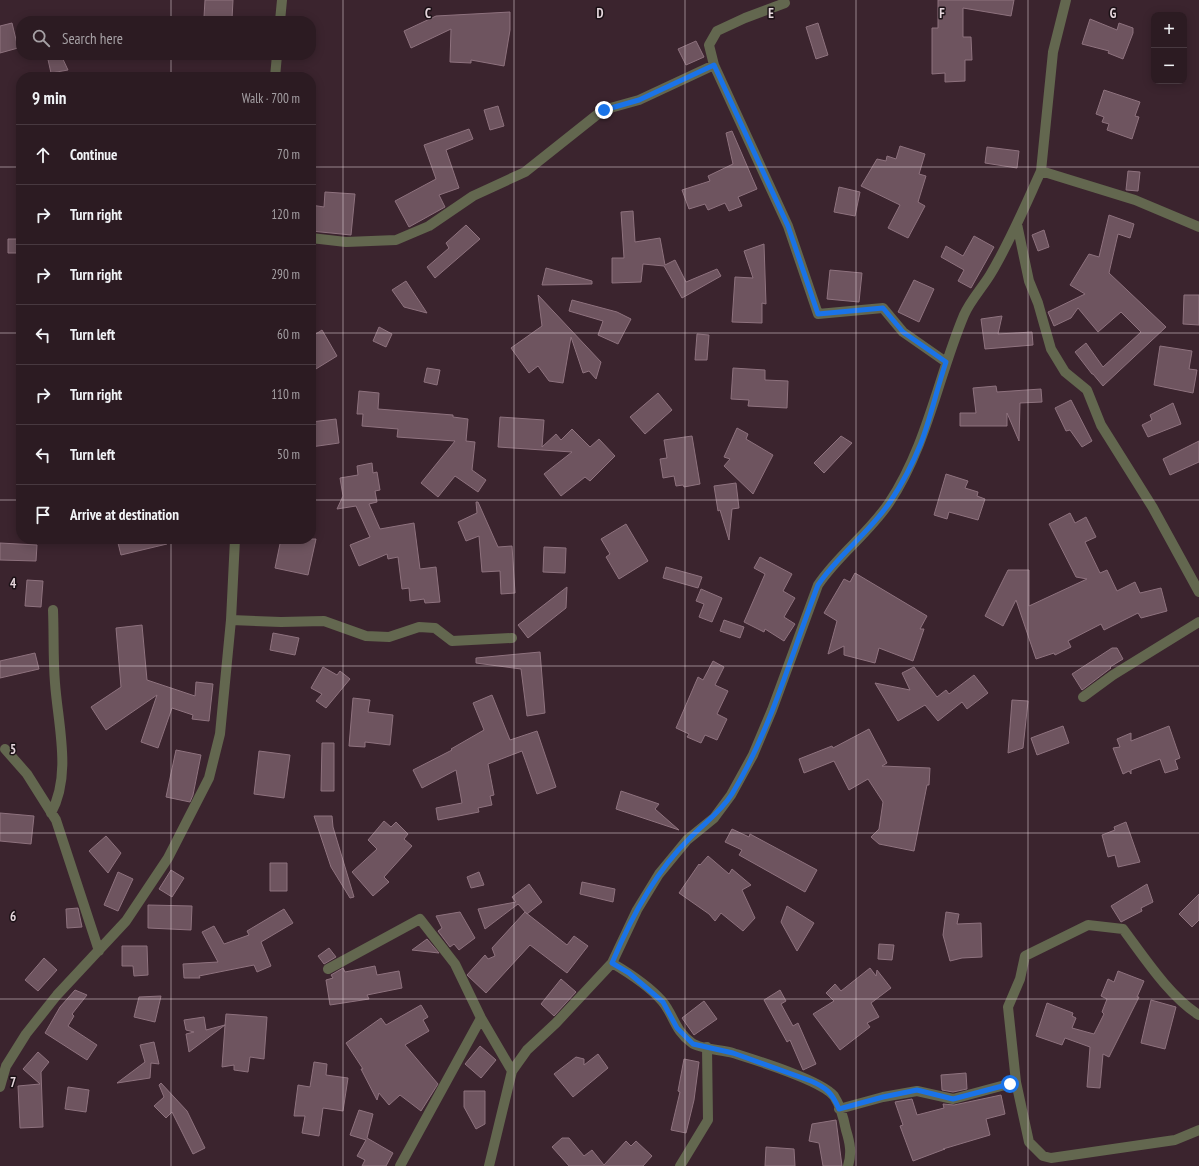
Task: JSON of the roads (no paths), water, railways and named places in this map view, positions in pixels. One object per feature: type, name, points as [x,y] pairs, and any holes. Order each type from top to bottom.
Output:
[{"type":"street","points":[[280,16],[282,0]]},
{"type":"street","points":[[489,1166],[512,1071],[527,1050],[556,1023],[612,963],[637,910],[659,874],[687,840],[714,818],[731,795],[753,755],[772,710],[818,585],[828,570],[871,526],[889,503],[905,476],[921,442],[946,362],[965,313],[990,275],[1017,224],[1040,171],[1053,52],[1066,0]]},
{"type":"street","points":[[785,3],[745,18],[717,31],[709,45],[714,65],[788,226],[818,314],[883,308],[903,332],[946,362]]},
{"type":"street","points":[[275,72],[277,60]]},
{"type":"street","points":[[316,239],[346,242],[396,240],[429,226],[473,196],[525,172],[604,110],[639,100],[714,65]]},
{"type":"street","points":[[1040,171],[1135,200],[1199,227]]},
{"type":"street","points":[[1017,224],[1029,281],[1038,303],[1051,349],[1065,372],[1087,390],[1101,425],[1153,508],[1199,592]]},
{"type":"street","points":[[0,1087],[6,1066],[26,1034],[57,995],[126,921],[168,858],[209,778],[220,734],[231,620],[234,544]]},
{"type":"street","points":[[51,813],[58,801],[62,767],[54,682],[53,610]]},
{"type":"street","points":[[231,620],[281,622],[324,621],[366,636],[389,637],[419,627],[435,628],[452,641],[512,638]]},
{"type":"street","points":[[1083,697],[1113,675],[1199,622]]},
{"type":"street","points":[[5,749],[27,774],[56,820],[99,951]]},
{"type":"street","points":[[328,969],[420,919],[456,964],[481,1018],[512,1071]]},
{"type":"street","points":[[1199,1015],[1185,1006],[1148,963],[1123,929],[1088,925],[1025,956],[1020,978],[1008,1007],[1016,1082],[1029,1142],[1043,1156],[1051,1158],[1175,1140],[1199,1130]]},
{"type":"street","points":[[612,963],[629,973],[663,1002],[677,1028],[693,1044],[733,1053],[823,1087],[834,1096],[849,1142],[851,1155],[848,1166]]},
{"type":"street","points":[[400,1166],[481,1018]]},
{"type":"street","points":[[680,1166],[708,1120],[707,1047]]},
{"type":"street","points":[[839,1109],[883,1097],[917,1090],[953,1099],[1016,1082]]}]
